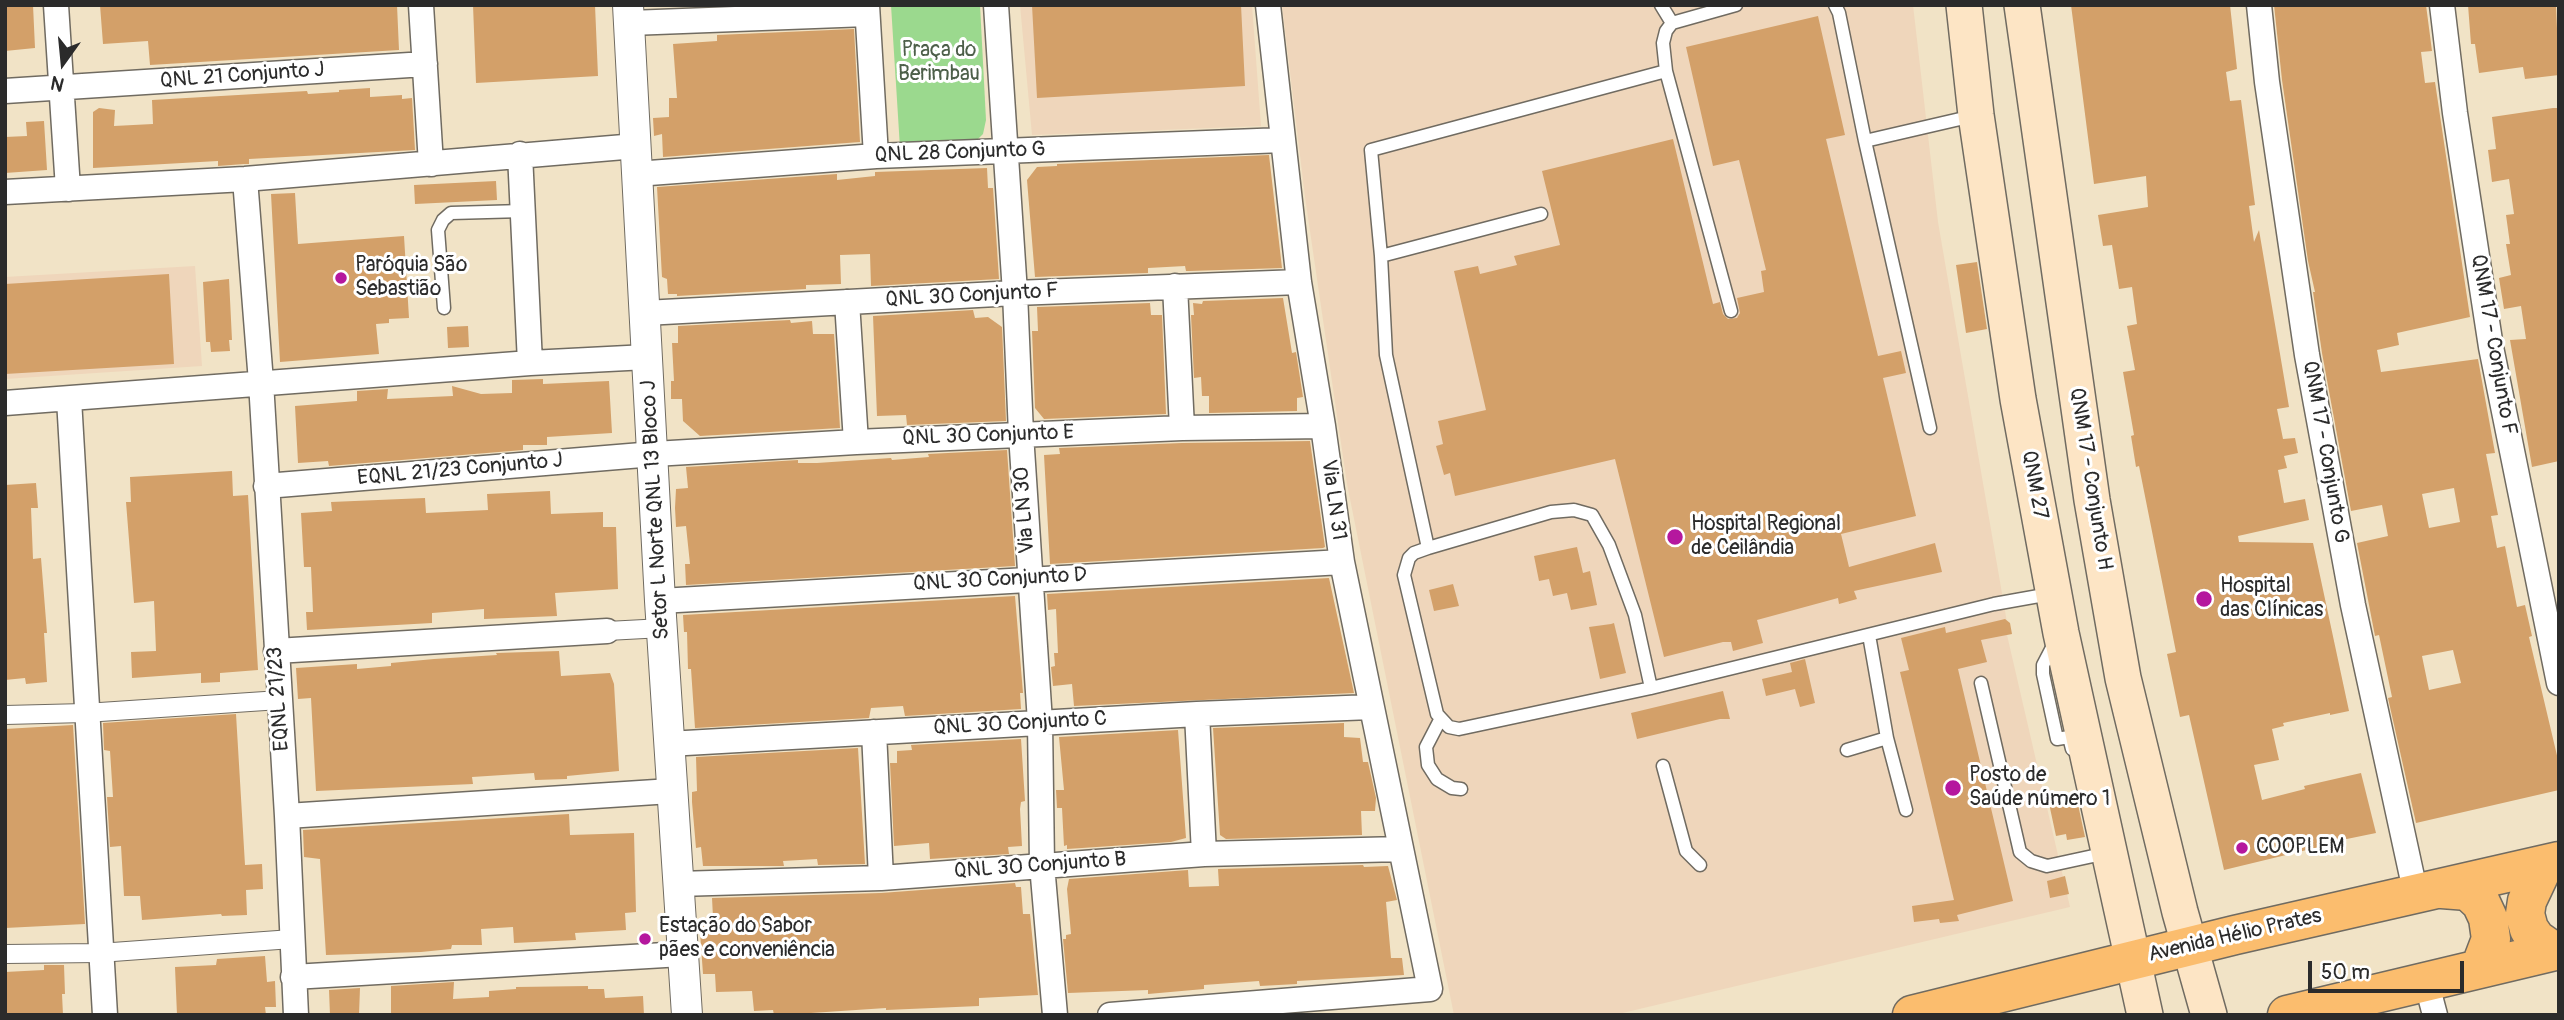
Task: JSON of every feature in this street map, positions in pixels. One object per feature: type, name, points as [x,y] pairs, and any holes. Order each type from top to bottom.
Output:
[{"type":"main road","name":"QNM 27","points":[[1964,5],[1976,115],[2018,399],[2064,645],[2145,1015]]},
{"type":"main road","name":"QNM 17 - Conjunto H","points":[[2022,5],[2092,500],[2123,678],[2209,1015]]},
{"type":"main road","points":[[2064,645],[2099,728],[2119,824],[2132,831],[2138,830],[2146,827],[2156,814]]},
{"type":"main road","points":[[2552,863],[2527,901],[2525,914],[2529,929],[2536,939],[2556,950]]},
{"type":"main road","name":"Avenida Hélio Prates","points":[[1912,1015],[2190,946],[2552,863]]},
{"type":"main road","points":[[2429,892],[2468,891],[2481,903],[2488,918],[2491,939],[2480,968]]},
{"type":"main road","points":[[2287,1015],[2431,998],[2480,968],[2556,950]]},
{"type":"street","points":[[56,5],[68,189]]},
{"type":"street","points":[[421,5],[431,164]]},
{"type":"street","name":"Via LN 30","points":[[996,5],[1040,722],[1042,866],[1055,1015]]},
{"type":"street","name":"Via LN 31","points":[[1110,1015],[1430,989],[1342,562],[1299,282],[1268,5]]},
{"type":"street","name":"QNM 17 - Conjunto G","points":[[2259,5],[2267,82],[2307,355],[2353,604],[2429,892]]},
{"type":"street","name":"QNM 17 - Conjunto F","points":[[2442,5],[2455,113],[2491,347],[2559,683]]},
{"type":"street","points":[[629,14],[867,10],[876,156]]},
{"type":"street","name":"Setor L Norte QNL 13 Bloco J","points":[[629,14],[668,744],[687,1015]]},
{"type":"street","name":"QNL 21 Conjunto J","points":[[5,91],[425,64]]},
{"type":"street","name":"QNL 28 Conjunto G","points":[[5,192],[245,179],[520,154],[636,160],[876,156],[1283,140]]},
{"type":"street","points":[[520,154],[530,363]]},
{"type":"street","name":"EQNL 21/23","points":[[245,179],[261,383],[296,1015]]},
{"type":"street","name":"QNL 30 Conjunto F","points":[[645,313],[1015,293],[1299,282]]},
{"type":"street","points":[[1175,286],[1182,428]]},
{"type":"street","points":[[847,302],[856,442]]},
{"type":"street","points":[[5,403],[530,363],[647,357]]},
{"type":"street","points":[[69,399],[99,953],[105,1015]]},
{"type":"street","name":"QNL 30 Conjunto E","points":[[654,454],[1182,428],[1323,426]]},
{"type":"street","name":"EQNL 21/23 Conjunto J","points":[[266,486],[654,454]]},
{"type":"street","name":"QNL 30 Conjunto D","points":[[661,615],[1030,578],[1342,562]]},
{"type":"street","points":[[276,651],[607,631],[661,615]]},
{"type":"street","points":[[5,715],[85,713],[280,700]]},
{"type":"street","name":"QNL 30 Conjunto C","points":[[668,744],[1040,722],[1371,707]]},
{"type":"street","points":[[1197,714],[1205,854]]},
{"type":"street","points":[[874,732],[881,878]]},
{"type":"street","points":[[287,816],[671,791]]},
{"type":"street","name":"QNL 30 Conjunto B","points":[[678,884],[881,878],[1205,854],[1401,849]]},
{"type":"street","points":[[5,954],[99,953],[292,939]]},
{"type":"street","points":[[293,977],[682,954]]},
{"type":"lane","points":[[1661,5],[1672,23]]},
{"type":"lane","points":[[1731,312],[1666,71],[1663,43],[1666,31],[1672,23],[1736,5]]},
{"type":"lane","points":[[1835,5],[1839,13],[1930,428]]},
{"type":"lane","points":[[1427,548],[1386,355],[1381,256],[1371,150],[1666,71]]},
{"type":"lane","points":[[1865,141],[1976,115]]},
{"type":"lane","points":[[444,307],[438,230],[443,220],[451,213],[523,211]]},
{"type":"lane","points":[[1381,256],[1541,214]]},
{"type":"lane","points":[[1651,688],[1635,615],[1601,528],[1592,515],[1574,510],[1551,512],[1427,548],[1409,558],[1404,575],[1440,720],[1449,727],[1459,729],[1651,688],[1994,604],[2054,593]]},
{"type":"lane","points":[[1869,635],[1887,738],[1906,810]]},
{"type":"lane","points":[[1982,683],[2020,852],[2031,861],[2046,866],[2110,853]]},
{"type":"lane","points":[[1440,720],[1426,747],[1427,765],[1437,779],[1452,788],[1461,789]]},
{"type":"lane","points":[[1847,750],[1887,738]]},
{"type":"lane","points":[[1663,766],[1686,851],[1700,865]]},
{"type":"shaded area","points":[[1020,5],[1252,5],[1261,126],[1032,135]]},
{"type":"shaded area","name":"Hospital Regional de Ceilândia","points":[[1282,5],[1913,5],[1938,222],[2009,634],[2007,635],[2070,907],[1614,1015],[1454,1015],[1347,484],[1305,197]]},
{"type":"shaded area","points":[[195,266],[202,366],[5,379],[5,277]]},
{"type":"green space","name":"Praça do Berimbau","points":[[891,5],[980,5],[986,120],[983,134],[978,139],[971,142],[900,148]]},
{"type":"building","points":[[5,5],[33,5],[35,48],[5,51]]},
{"type":"building","points":[[100,5],[397,5],[399,50],[150,65],[148,41],[103,44]]},
{"type":"building","points":[[473,5],[595,5],[598,76],[476,83]]},
{"type":"building","points":[[1032,5],[1241,5],[1245,86],[1037,98]]},
{"type":"building","points":[[2071,5],[2230,5],[2237,69],[2226,72],[2230,101],[2241,100],[2255,205],[2249,206],[2254,242],[2259,230],[2289,407],[2277,409],[2283,439],[2295,438],[2298,453],[2284,456],[2287,468],[2278,470],[2284,503],[2305,499],[2309,520],[2238,536],[2239,542],[2313,543],[2349,711],[2283,723],[2284,726],[2272,729],[2279,760],[2254,765],[2262,800],[2305,789],[2304,786],[2361,773],[2376,833],[2337,841],[2338,847],[2320,852],[2319,847],[2224,870],[2189,715],[2180,717],[2167,654],[2176,652],[2131,436],[2134,435],[2123,372],[2135,370],[2127,326],[2137,324],[2132,287],[2119,289],[2112,245],[2103,246],[2098,215],[2148,207],[2146,176],[2094,184]]},
{"type":"building","points":[[2274,5],[2426,5],[2432,51],[2421,52],[2425,83],[2435,82],[2470,317],[2397,333],[2399,345],[2377,350],[2381,372],[2478,359],[2495,453],[2486,454],[2498,515],[2491,516],[2497,548],[2505,546],[2517,607],[2525,605],[2532,636],[2529,637],[2559,764],[2559,790],[2416,823],[2388,698],[2392,697],[2379,635],[2375,636],[2357,543],[2388,536],[2382,505],[2351,511],[2322,353],[2282,80]],"holes":[[[2454,488],[2460,522],[2429,528],[2422,494]],[[2453,650],[2461,683],[2429,690],[2422,656]]]},
{"type":"building","points":[[2468,5],[2556,5],[2559,75],[2525,79],[2523,67],[2479,73],[2475,44],[2471,44]]},
{"type":"building","points":[[1818,16],[1845,135],[1826,139],[1878,356],[1901,351],[1906,373],[1883,378],[1916,516],[1841,534],[1849,567],[1935,543],[1942,572],[1854,591],[1857,599],[1839,604],[1838,598],[1757,620],[1763,643],[1733,651],[1731,642],[1723,642],[1664,657],[1615,459],[1455,496],[1450,473],[1444,475],[1436,446],[1443,444],[1438,421],[1486,410],[1454,271],[1478,266],[1480,274],[1517,265],[1514,256],[1560,245],[1542,171],[1673,139],[1713,304],[1720,302],[1723,314],[1728,319],[1737,318],[1740,313],[1737,298],[1764,292],[1761,271],[1766,270],[1739,160],[1713,166],[1686,47]]},
{"type":"building","points":[[854,29],[860,142],[663,157],[662,134],[654,136],[653,118],[669,117],[669,98],[677,98],[673,44],[717,41],[717,35]]},
{"type":"building","points":[[370,88],[370,97],[402,95],[402,99],[412,98],[415,150],[249,159],[249,164],[218,166],[218,161],[93,168],[93,112],[99,108],[115,110],[114,126],[153,124],[152,100],[307,91],[308,94]]},
{"type":"building","points":[[2559,108],[2559,461],[2532,467],[2510,340],[2526,339],[2521,306],[2504,309],[2499,278],[2511,275],[2506,244],[2510,244],[2506,215],[2514,214],[2509,179],[2492,182],[2488,150],[2496,149],[2492,117]]},
{"type":"building","points":[[44,121],[47,170],[5,173],[5,137],[27,136],[26,122]]},
{"type":"building","points":[[1269,155],[1282,268],[1186,271],[1185,266],[1148,268],[1148,273],[1035,277],[1027,180],[1037,167]]},
{"type":"building","points":[[987,168],[988,188],[993,188],[999,279],[871,286],[870,254],[840,255],[841,284],[806,285],[806,289],[677,296],[668,294],[667,279],[662,277],[657,187],[837,174],[837,180],[875,176],[875,172]]},
{"type":"building","points":[[496,181],[497,200],[415,204],[414,185]]},
{"type":"building","name":"Paróquia São Sebastião","points":[[295,193],[298,244],[404,236],[409,318],[389,319],[389,323],[376,324],[379,354],[280,362],[271,194]]},
{"type":"building","points":[[1977,262],[1987,329],[1966,333],[1956,265]]},
{"type":"building","points":[[169,274],[174,364],[5,374],[5,284]]},
{"type":"building","points":[[229,279],[232,340],[229,340],[230,351],[211,352],[210,342],[206,342],[203,282]]},
{"type":"building","points":[[1283,298],[1303,397],[1297,398],[1297,411],[1209,413],[1209,396],[1202,396],[1201,377],[1194,378],[1191,315],[1194,315],[1193,303]]},
{"type":"building","points":[[1150,303],[1151,315],[1162,315],[1166,414],[1044,419],[1035,408],[1032,331],[1038,331],[1037,307]]},
{"type":"building","points":[[973,310],[975,318],[988,317],[1002,327],[1006,421],[907,425],[906,415],[877,416],[873,316]]},
{"type":"building","points":[[790,320],[791,323],[812,321],[813,334],[834,334],[840,428],[700,436],[683,421],[682,399],[671,399],[671,381],[674,381],[672,343],[678,343],[678,326]]},
{"type":"building","points":[[468,326],[469,347],[448,348],[447,327]]},
{"type":"building","points":[[543,379],[543,384],[609,381],[612,433],[547,437],[547,445],[523,445],[523,450],[329,466],[328,461],[298,463],[295,406],[357,401],[357,391],[388,389],[387,399],[453,396],[452,386],[481,394],[512,393],[512,380]]},
{"type":"building","points":[[1310,441],[1325,547],[1323,548],[1050,564],[1044,455],[1060,454],[1059,448]]},
{"type":"building","points":[[1007,450],[1015,566],[686,585],[685,564],[690,564],[686,526],[676,527],[675,508],[676,489],[688,488],[686,467],[798,460],[798,463],[892,460],[929,457],[928,454]]},
{"type":"building","points":[[232,471],[233,496],[248,495],[258,670],[220,673],[220,682],[201,683],[201,673],[132,678],[131,652],[156,651],[154,601],[134,603],[126,502],[131,502],[130,477]]},
{"type":"building","points":[[36,483],[38,508],[31,508],[33,559],[41,558],[47,633],[44,633],[47,682],[26,684],[25,678],[5,680],[5,485]]},
{"type":"building","points":[[550,491],[551,514],[603,512],[603,527],[616,527],[618,589],[555,593],[557,616],[484,619],[484,609],[432,613],[432,623],[307,630],[306,612],[313,612],[311,567],[304,567],[301,513],[332,511],[331,502],[425,498],[426,513],[488,510],[487,494]]},
{"type":"building","points":[[1577,547],[1583,573],[1590,571],[1597,605],[1571,610],[1567,593],[1553,596],[1549,579],[1539,581],[1534,556]]},
{"type":"building","points":[[1329,578],[1354,693],[1074,706],[1072,684],[1053,686],[1051,667],[1055,666],[1054,653],[1058,653],[1056,609],[1048,610],[1047,594]]},
{"type":"building","points":[[1453,584],[1459,606],[1434,611],[1429,590]]},
{"type":"building","points":[[1015,596],[1023,693],[1020,693],[1021,709],[905,716],[903,706],[871,708],[869,718],[695,728],[691,669],[688,669],[687,632],[684,632],[683,615]]},
{"type":"building","name":"Posto de Saúde número 1","points":[[2005,619],[2010,623],[2012,634],[1981,640],[1987,662],[1958,669],[2013,901],[1957,915],[1959,921],[1940,923],[1939,919],[1914,922],[1912,906],[1954,900],[1900,672],[1909,670],[1901,638],[1945,627],[1946,633]]},
{"type":"building","points":[[1614,623],[1626,673],[1600,679],[1589,627]]},
{"type":"building","points":[[559,651],[561,676],[610,673],[614,684],[619,771],[567,776],[567,779],[535,780],[534,773],[472,777],[473,784],[316,791],[311,698],[298,699],[296,668],[357,664],[357,669],[391,666],[391,663],[497,655],[496,653]]},
{"type":"building","points":[[1805,659],[1815,703],[1800,707],[1795,689],[1766,696],[1762,679],[1792,672],[1790,663]]},
{"type":"building","points":[[1723,691],[1730,719],[1720,719],[1637,739],[1631,713]]},
{"type":"building","points":[[236,714],[245,865],[262,864],[263,889],[246,890],[247,915],[221,914],[142,920],[140,896],[124,896],[121,846],[110,847],[107,797],[113,797],[110,751],[104,750],[103,723]]},
{"type":"building","points":[[1344,723],[1344,737],[1360,738],[1363,762],[1368,762],[1376,798],[1375,811],[1361,811],[1362,835],[1226,839],[1220,835],[1213,728]]},
{"type":"building","points":[[73,725],[85,924],[5,928],[5,729]]},
{"type":"building","points":[[1178,730],[1186,838],[1171,842],[1067,849],[1067,845],[1064,846],[1062,808],[1057,808],[1056,790],[1064,790],[1059,737]]},
{"type":"building","points":[[1021,739],[1025,801],[1021,802],[1020,809],[1022,846],[1008,847],[1009,854],[930,859],[929,843],[894,846],[890,763],[897,763],[897,751],[912,750],[911,745]]},
{"type":"building","points":[[858,748],[865,864],[818,865],[817,859],[783,861],[784,866],[703,866],[701,847],[696,848],[692,802],[692,792],[697,791],[696,757]]},
{"type":"building","points":[[2076,795],[2085,837],[2067,840],[2066,834],[2056,836],[2050,808],[2053,800]]},
{"type":"building","points":[[569,814],[570,835],[634,833],[636,912],[625,913],[626,930],[575,933],[576,940],[514,943],[513,927],[481,929],[482,945],[452,945],[451,949],[421,952],[326,955],[320,859],[304,857],[303,830]]},
{"type":"building","points":[[1388,866],[1397,900],[1386,902],[1391,958],[1402,958],[1404,975],[1297,981],[1297,984],[1260,986],[1259,981],[1204,985],[1204,989],[1148,994],[1148,990],[1068,993],[1063,939],[1071,934],[1067,889],[1069,879],[1188,870],[1189,887],[1219,886],[1218,869]]},
{"type":"building","points":[[2065,876],[2069,894],[2050,898],[2047,881]]},
{"type":"building","points":[[1015,883],[1016,887],[1021,887],[1023,914],[1030,914],[1038,995],[979,998],[979,1006],[774,1015],[773,1010],[754,1011],[752,991],[716,992],[715,974],[703,974],[699,918],[713,917],[712,898],[881,893]]},
{"type":"building","points":[[265,956],[267,982],[275,981],[276,1007],[265,1007],[266,1015],[177,1015],[175,967],[216,965],[217,959]]},
{"type":"building","points":[[44,965],[64,965],[63,1015],[5,1015],[5,972],[44,970]]},
{"type":"building","points":[[454,982],[453,999],[489,997],[489,991],[516,987],[588,986],[588,989],[604,989],[605,998],[643,996],[644,1015],[391,1015],[391,986]]},
{"type":"building","points":[[360,988],[359,1015],[330,1015],[329,990]]},
{"type":"place","name":"Paróquia São Sebastião","points":[[341,278]]},
{"type":"place","name":"Hospital Regional de Ceilândia","points":[[1675,537]]},
{"type":"place","name":"Hospital das Clínicas","points":[[2204,599]]},
{"type":"place","name":"Posto de Saúde número 1","points":[[1953,788]]},
{"type":"place","name":"COOPLEM","points":[[2242,848]]},
{"type":"place","name":"Estação do Sabor pães e conveniência","points":[[645,939]]}]
